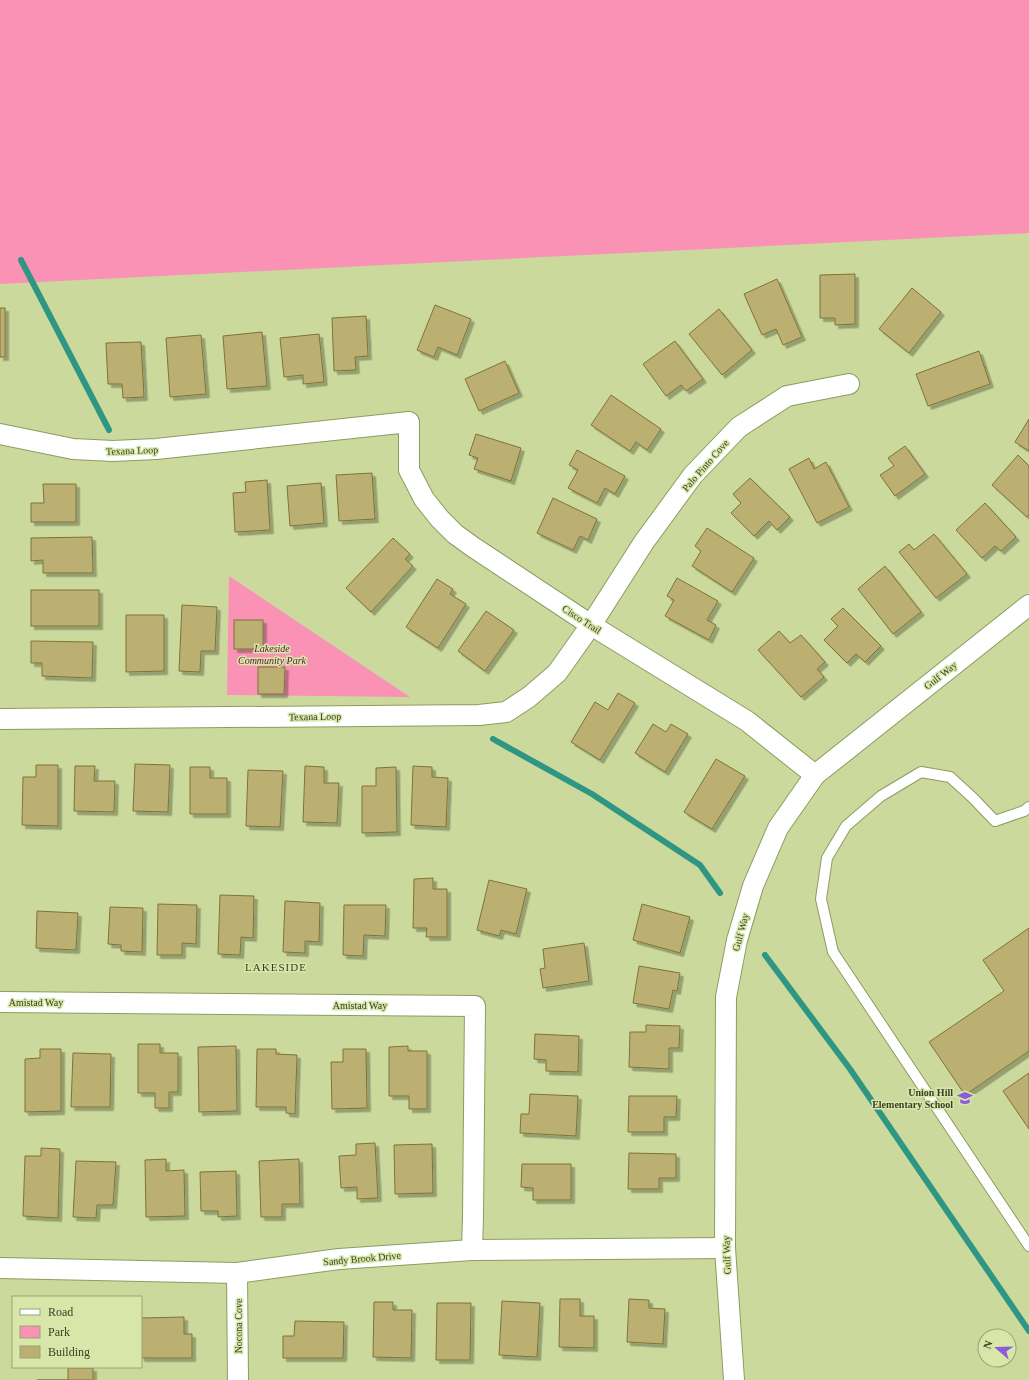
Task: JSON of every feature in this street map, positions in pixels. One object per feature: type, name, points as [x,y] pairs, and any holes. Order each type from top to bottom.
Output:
[{"type":"street","name":"Palo Pinto Cove","points":[[591,624],[644,542],[693,475],[739,427],[787,396],[849,384]]},
{"type":"street","name":"Cisco Trail","points":[[409,422],[409,470],[424,499],[440,519],[455,534],[591,624],[747,721],[815,775]]},
{"type":"street","name":"Texana Loop","points":[[0,434],[73,449],[113,451],[156,449],[409,422]]},
{"type":"street","name":"Gulf Way","points":[[734,1380],[725,1248],[726,997],[737,940],[753,886],[778,828],[815,775],[1029,604]]},
{"type":"street","name":"Texana Loop","points":[[0,719],[479,715],[506,712],[529,697],[557,673],[591,624]]},
{"type":"street","name":"Amistad Way","points":[[0,1002],[476,1006],[472,1250]]},
{"type":"street","name":"Sandy Brook Drive","points":[[0,1268],[237,1273],[339,1259],[472,1250],[725,1248]]},
{"type":"street","name":"Nocona Cove","points":[[237,1273],[238,1380]]},
{"type":"lane","points":[[1029,808],[995,821],[950,777],[921,772],[881,796],[846,826],[827,858],[822,899],[832,952],[1029,1246]]},
{"type":"green space","points":[[0,0],[1029,0],[1029,233],[0,284]]},
{"type":"green space","name":"Lakeside Community Park","points":[[229,576],[410,697],[227,695]]},
{"type":"building","points":[[855,274],[855,324],[835,325],[835,318],[820,318],[820,275]]},
{"type":"building","points":[[777,279],[802,337],[783,345],[776,329],[762,335],[744,294]]},
{"type":"building","points":[[912,288],[941,312],[909,353],[879,329]]},
{"type":"building","points":[[435,305],[471,319],[457,355],[438,347],[434,357],[417,350]]},
{"type":"building","points":[[0,308],[5,308],[5,357],[0,357]]},
{"type":"building","points":[[719,309],[752,350],[722,375],[689,334]]},
{"type":"building","points":[[366,316],[368,356],[355,357],[356,370],[334,371],[332,318]]},
{"type":"building","points":[[262,332],[267,386],[227,389],[223,336]]},
{"type":"building","points":[[319,334],[324,382],[303,384],[303,375],[284,377],[280,338]]},
{"type":"building","points":[[201,335],[206,394],[170,397],[166,338]]},
{"type":"building","points":[[675,341],[703,379],[686,391],[681,385],[666,396],[643,364]]},
{"type":"building","points":[[141,342],[144,397],[123,398],[122,384],[108,384],[106,343]]},
{"type":"building","points":[[979,351],[990,384],[928,406],[916,374]]},
{"type":"building","points":[[505,361],[519,393],[479,411],[465,379]]},
{"type":"building","points":[[611,395],[661,429],[647,450],[636,442],[630,451],[591,425]]},
{"type":"building","points":[[1029,419],[1029,451],[1015,442]]},
{"type":"building","points":[[476,434],[521,448],[511,481],[474,469],[478,458],[469,455]]},
{"type":"building","points":[[905,446],[925,474],[895,496],[880,475],[894,466],[888,458]]},
{"type":"building","points":[[577,450],[625,476],[615,494],[605,488],[597,503],[568,488],[578,470],[569,465]]},
{"type":"building","points":[[1018,455],[1029,466],[1029,515],[1027,517],[992,485]]},
{"type":"building","points":[[809,458],[814,469],[826,462],[849,507],[817,523],[789,469]]},
{"type":"building","points":[[372,473],[375,519],[339,521],[336,475]]},
{"type":"building","points":[[750,478],[790,517],[777,530],[769,521],[754,536],[731,513],[741,503],[733,494]]},
{"type":"building","points":[[267,480],[270,530],[235,532],[233,493],[246,492],[245,482]]},
{"type":"building","points":[[321,483],[324,523],[290,526],[287,486]]},
{"type":"building","points":[[43,484],[76,484],[76,522],[31,522],[31,503],[44,503]]},
{"type":"building","points":[[553,498],[597,519],[588,540],[580,536],[573,550],[537,533]]},
{"type":"building","points":[[985,503],[1016,537],[1001,551],[995,546],[982,558],[956,530]]},
{"type":"building","points":[[707,528],[754,558],[732,592],[692,566],[701,551],[695,546]]},
{"type":"building","points":[[934,534],[967,574],[936,598],[899,552],[909,544],[914,550]]},
{"type":"building","points":[[92,537],[93,573],[43,573],[43,560],[31,561],[31,538]]},
{"type":"building","points":[[393,538],[410,554],[405,559],[413,566],[371,612],[346,588]]},
{"type":"building","points":[[885,566],[921,612],[893,634],[858,589]]},
{"type":"building","points":[[677,578],[718,601],[707,620],[716,625],[709,640],[665,616],[674,600],[667,596]]},
{"type":"building","points":[[437,579],[453,589],[450,594],[466,604],[438,648],[406,627]]},
{"type":"building","points":[[31,590],[99,590],[99,626],[31,626]]},
{"type":"building","points":[[182,605],[217,607],[215,651],[201,651],[200,672],[179,671]]},
{"type":"building","points":[[843,608],[881,646],[865,662],[856,654],[847,663],[824,640],[838,626],[831,619]]},
{"type":"building","points":[[486,611],[514,630],[485,671],[458,651]]},
{"type":"building","points":[[126,615],[164,615],[164,671],[126,672]]},
{"type":"building","points":[[234,620],[263,620],[263,649],[234,649]]},
{"type":"building","points":[[779,631],[790,643],[801,635],[825,662],[817,669],[824,677],[801,697],[758,650]]},
{"type":"building","points":[[31,641],[93,642],[92,678],[42,676],[42,663],[31,663]]},
{"type":"building","points":[[258,667],[285,667],[284,694],[258,694]]},
{"type":"building","points":[[618,693],[635,703],[600,760],[571,742],[595,702],[608,710]]},
{"type":"building","points":[[653,724],[666,732],[671,724],[688,734],[665,772],[635,753]]},
{"type":"building","points":[[716,759],[745,776],[712,829],[684,812]]},
{"type":"building","points":[[135,764],[170,765],[168,812],[133,811]]},
{"type":"building","points":[[36,765],[58,765],[58,826],[22,825],[23,777],[36,777]]},
{"type":"building","points":[[75,766],[95,766],[94,781],[115,781],[114,812],[74,811]]},
{"type":"building","points":[[305,766],[324,767],[324,783],[339,783],[337,823],[303,822]]},
{"type":"building","points":[[413,766],[432,767],[432,777],[448,778],[446,827],[411,825]]},
{"type":"building","points":[[190,767],[210,767],[210,778],[227,778],[227,814],[190,814]]},
{"type":"building","points":[[396,767],[397,832],[362,833],[362,786],[376,786],[376,768]]},
{"type":"building","points":[[248,770],[283,771],[280,827],[246,826]]},
{"type":"building","points":[[433,878],[433,889],[447,889],[447,937],[426,937],[427,928],[413,928],[414,879]]},
{"type":"building","points":[[489,880],[527,889],[516,934],[501,930],[499,936],[477,930]]},
{"type":"building","points":[[220,895],[254,896],[253,938],[241,937],[240,955],[218,954]]},
{"type":"building","points":[[285,901],[320,903],[319,942],[305,941],[305,953],[283,952]]},
{"type":"building","points":[[158,904],[197,905],[196,944],[182,943],[182,955],[157,955]]},
{"type":"building","points":[[642,904],[690,917],[680,953],[633,940]]},
{"type":"building","points":[[344,905],[386,905],[385,936],[364,935],[363,956],[343,955]]},
{"type":"building","points":[[110,907],[143,908],[142,952],[121,951],[121,945],[108,944]]},
{"type":"building","points":[[37,911],[78,913],[76,950],[36,948]]},
{"type":"building","points":[[1029,928],[1029,1051],[965,1095],[929,1042],[1004,991],[983,960]]},
{"type":"building","points":[[584,943],[589,981],[543,988],[540,969],[545,968],[543,949]]},
{"type":"building","points":[[639,966],[680,973],[677,991],[673,990],[669,1009],[633,1003]]},
{"type":"building","points":[[646,1025],[680,1026],[679,1048],[669,1048],[669,1069],[629,1067],[630,1032],[646,1032]]},
{"type":"building","points":[[535,1034],[579,1036],[578,1072],[546,1071],[546,1060],[534,1059]]},
{"type":"building","points":[[138,1044],[160,1044],[160,1053],[178,1053],[178,1092],[169,1092],[169,1108],[155,1108],[155,1093],[138,1093]]},
{"type":"building","points":[[236,1046],[237,1111],[199,1112],[198,1047]]},
{"type":"building","points":[[408,1046],[408,1051],[427,1051],[427,1109],[409,1109],[409,1096],[389,1096],[389,1047]]},
{"type":"building","points":[[40,1049],[61,1049],[61,1111],[25,1112],[25,1059],[40,1058]]},
{"type":"building","points":[[257,1049],[276,1049],[276,1054],[297,1055],[295,1114],[286,1113],[286,1107],[256,1107]]},
{"type":"building","points":[[343,1049],[366,1049],[367,1108],[332,1109],[331,1062],[343,1062]]},
{"type":"building","points":[[73,1053],[111,1054],[110,1107],[71,1107]]},
{"type":"building","points":[[1029,1073],[1029,1129],[1003,1091]]},
{"type":"building","points":[[530,1094],[578,1096],[576,1136],[520,1133],[521,1114],[529,1114]]},
{"type":"building","points":[[629,1096],[677,1096],[676,1117],[664,1117],[664,1132],[628,1132]]},
{"type":"building","points":[[375,1143],[378,1198],[357,1199],[357,1187],[341,1188],[339,1156],[356,1155],[356,1144]]},
{"type":"building","points":[[432,1144],[433,1193],[395,1194],[394,1145]]},
{"type":"building","points":[[41,1148],[60,1149],[58,1218],[23,1216],[25,1156],[41,1156]]},
{"type":"building","points":[[629,1153],[676,1154],[676,1178],[659,1178],[659,1189],[628,1189]]},
{"type":"building","points":[[166,1159],[166,1171],[184,1170],[185,1216],[146,1217],[145,1160]]},
{"type":"building","points":[[299,1159],[300,1204],[282,1204],[282,1217],[261,1217],[259,1161]]},
{"type":"building","points":[[76,1161],[116,1162],[113,1205],[97,1205],[96,1218],[73,1217]]},
{"type":"building","points":[[522,1164],[571,1164],[571,1200],[533,1200],[533,1188],[521,1187]]},
{"type":"building","points":[[236,1171],[237,1216],[218,1217],[218,1211],[201,1211],[200,1172]]},
{"type":"building","points":[[560,1299],[580,1299],[580,1316],[594,1316],[594,1348],[559,1347]]},
{"type":"building","points":[[629,1299],[649,1300],[649,1308],[665,1309],[663,1344],[627,1342]]},
{"type":"building","points":[[502,1301],[540,1303],[537,1357],[499,1355]]},
{"type":"building","points":[[374,1302],[393,1302],[393,1310],[412,1310],[411,1358],[373,1357]]},
{"type":"building","points":[[437,1303],[471,1303],[470,1360],[436,1360]]},
{"type":"building","points":[[184,1317],[184,1334],[192,1334],[192,1358],[142,1358],[142,1318]]},
{"type":"building","points":[[295,1321],[344,1322],[343,1358],[283,1358],[283,1336],[294,1336]]},
{"type":"building","points":[[68,1368],[93,1368],[93,1380],[68,1380]]},
{"type":"waterway","points":[[21,260],[109,430]]},
{"type":"waterway","points":[[493,739],[592,794],[700,865],[720,893]]},
{"type":"waterway","points":[[765,955],[850,1069],[1029,1331]]},
{"type":"place","name":"Union Hill Elementary School","points":[[965,1098]]},
{"type":"district","name":"LAKESIDE","points":[[276,967]]}]
